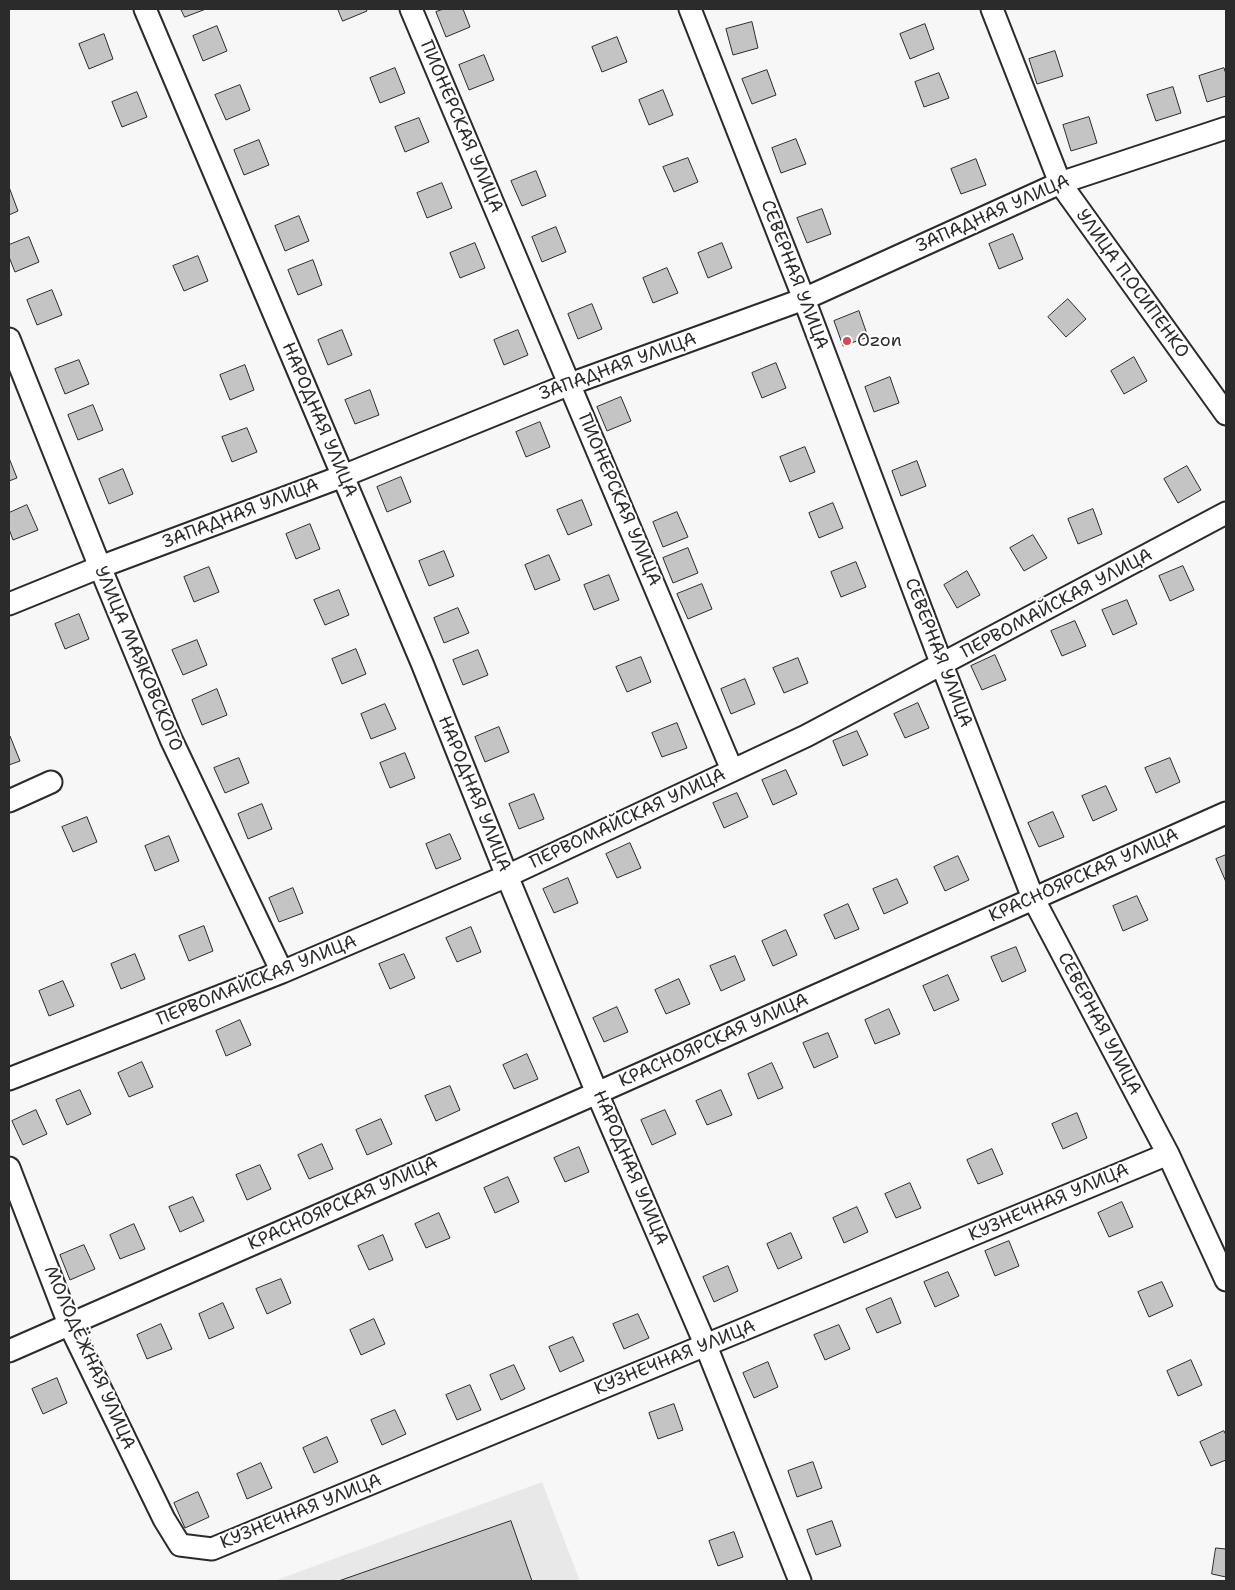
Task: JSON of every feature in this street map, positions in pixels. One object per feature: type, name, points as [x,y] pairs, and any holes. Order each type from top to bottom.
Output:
[{"type":"street","name":"НАРОДНАЯ УЛИЦА","points":[[145,9],[422,663],[507,876],[597,1093],[706,1346],[800,1581]]},
{"type":"street","name":"ПИОНЕРСКАЯ УЛИЦА","points":[[411,9],[732,770]]},
{"type":"street","name":"СЕВЕРНАЯ УЛИЦА","points":[[690,9],[804,299],[942,665],[1033,898],[1168,1154],[1226,1280]]},
{"type":"street","name":"УЛИЦА П.ОСИПЕНКО","points":[[992,9],[1060,183],[1226,414]]},
{"type":"street","name":"ЗАПАДНАЯ УЛИЦА","points":[[9,604],[100,567],[343,476],[570,384],[804,299],[1060,183],[1226,128]]},
{"type":"street","name":"УЛИЦА МАЯКОВСКОГО","points":[[9,339],[171,739],[282,972]]},
{"type":"street","name":"ПЕРВОМАЙСКАЯ УЛИЦА","points":[[9,1080],[282,972],[507,876],[806,736],[1226,513]]},
{"type":"street","points":[[9,801],[51,782]]},
{"type":"street","name":"КРАСНОЯРСКАЯ УЛИЦА","points":[[9,1351],[597,1093],[1226,813]]},
{"type":"street","name":"КУЗНЕЧНАЯ УЛИЦА","points":[[180,1545],[212,1549],[1168,1154]]},
{"type":"street","name":"МОЛОДЁЖНАЯ УЛИЦА","points":[[9,1168],[70,1324],[164,1519],[180,1545]]},
{"type":"shaded area","points":[[542,1482],[580,1581],[274,1581]]},
{"type":"building","points":[[181,9],[206,9],[185,17]]},
{"type":"building","points":[[338,9],[366,9],[367,11],[343,21]]},
{"type":"building","points":[[444,9],[463,9],[470,27],[446,37],[436,12]]},
{"type":"building","points":[[752,22],[758,48],[733,55],[726,29]]},
{"type":"building","points":[[925,24],[934,49],[910,59],[900,34]]},
{"type":"building","points":[[217,26],[227,51],[203,61],[193,36]]},
{"type":"building","points":[[104,34],[113,59],[89,69],[79,44]]},
{"type":"building","points":[[617,37],[627,62],[602,72],[592,47]]},
{"type":"building","points":[[1055,51],[1063,76],[1037,84],[1029,59]]},
{"type":"building","points":[[484,55],[494,80],[469,90],[459,65]]},
{"type":"building","points":[[395,68],[405,93],[380,103],[370,78]]},
{"type":"building","points":[[1224,68],[1226,74],[1226,96],[1207,102],[1199,76]]},
{"type":"building","points":[[767,70],[776,95],[752,104],[742,79]]},
{"type":"building","points":[[939,73],[949,98],[924,107],[915,82]]},
{"type":"building","points":[[240,85],[250,110],[226,120],[215,95]]},
{"type":"building","points":[[1173,87],[1181,113],[1156,121],[1147,95]]},
{"type":"building","points":[[663,90],[673,115],[649,125],[639,100]]},
{"type":"building","points":[[137,92],[147,117],[122,127],[112,102]]},
{"type":"building","points":[[1089,117],[1097,143],[1071,151],[1063,125]]},
{"type":"building","points":[[419,118],[429,142],[405,152],[395,127]]},
{"type":"building","points":[[796,139],[806,164],[781,173],[772,148]]},
{"type":"building","points":[[259,140],[269,165],[244,175],[234,150]]},
{"type":"building","points":[[688,158],[698,182],[674,192],[663,167]]},
{"type":"building","points":[[976,159],[986,185],[961,194],[951,169]]},
{"type":"building","points":[[536,171],[546,196],[522,206],[511,181]]},
{"type":"building","points":[[442,183],[452,208],[427,218],[417,193]]},
{"type":"building","points":[[9,187],[18,211],[9,215]]},
{"type":"building","points":[[822,209],[831,234],[807,243],[797,218]]},
{"type":"building","points":[[299,216],[309,241],[285,251],[275,226]]},
{"type":"building","points":[[556,227],[566,252],[542,262],[532,237]]},
{"type":"building","points":[[1013,234],[1023,259],[999,269],[989,244]]},
{"type":"building","points":[[29,237],[39,262],[15,272],[9,257],[9,245]]},
{"type":"building","points":[[475,243],[485,268],[460,278],[450,253]]},
{"type":"building","points":[[722,243],[732,268],[708,278],[698,253]]},
{"type":"building","points":[[198,256],[208,281],[184,291],[173,266]]},
{"type":"building","points":[[313,260],[322,285],[298,295],[288,270]]},
{"type":"building","points":[[667,268],[678,293],[653,303],[643,278]]},
{"type":"building","points":[[52,290],[62,315],[37,325],[27,300]]},
{"type":"building","points":[[1068,299],[1086,319],[1066,337],[1048,317]]},
{"type":"building","points":[[592,304],[602,329],[578,339],[568,314]]},
{"type":"building","points":[[859,311],[868,337],[843,346],[834,321]]},
{"type":"building","points":[[342,330],[352,355],[328,365],[318,340]]},
{"type":"building","points":[[518,330],[528,355],[504,365],[494,340]]},
{"type":"building","points":[[1134,357],[1147,381],[1124,394],[1111,371]]},
{"type":"building","points":[[79,360],[89,384],[65,394],[55,369]]},
{"type":"building","points":[[776,363],[786,388],[762,398],[752,373]]},
{"type":"building","points":[[245,365],[254,390],[230,400],[220,375]]},
{"type":"building","points":[[890,377],[899,403],[874,412],[865,387]]},
{"type":"building","points":[[370,390],[379,415],[355,424],[345,400]]},
{"type":"building","points":[[621,397],[631,421],[607,431],[597,407]]},
{"type":"building","points":[[93,405],[103,430],[78,440],[68,415]]},
{"type":"building","points":[[540,422],[550,447],[526,457],[516,432]]},
{"type":"building","points":[[247,428],[257,452],[232,462],[222,437]]},
{"type":"building","points":[[805,447],[815,472],[790,482],[780,457]]},
{"type":"building","points":[[9,458],[17,478],[9,481]]},
{"type":"building","points":[[917,461],[926,486],[901,496],[892,471]]},
{"type":"building","points":[[1187,466],[1201,490],[1178,503],[1164,479]]},
{"type":"building","points":[[123,469],[133,494],[109,504],[99,479]]},
{"type":"building","points":[[401,477],[411,502],[387,512],[377,487]]},
{"type":"building","points":[[582,500],[592,525],[568,535],[557,510]]},
{"type":"building","points":[[833,503],[843,528],[819,538],[809,513]]},
{"type":"building","points":[[27,505],[38,530],[13,540],[9,529],[9,513]]},
{"type":"building","points":[[1093,509],[1102,534],[1078,544],[1068,519]]},
{"type":"building","points":[[677,512],[688,537],[663,547],[653,522]]},
{"type":"building","points":[[310,524],[320,549],[296,559],[286,534]]},
{"type":"building","points":[[1033,535],[1047,558],[1024,571],[1010,548]]},
{"type":"building","points":[[688,548],[698,573],[673,583],[663,558]]},
{"type":"building","points":[[444,551],[454,576],[429,586],[419,561]]},
{"type":"building","points":[[549,555],[560,580],[535,590],[525,565]]},
{"type":"building","points":[[856,562],[866,587],[841,597],[831,572]]},
{"type":"building","points":[[1183,566],[1194,590],[1170,601],[1159,576]]},
{"type":"building","points":[[209,567],[219,592],[194,602],[184,577]]},
{"type":"building","points":[[967,571],[980,595],[957,608],[944,585]]},
{"type":"building","points":[[609,575],[619,600],[594,610],[584,585]]},
{"type":"building","points":[[702,584],[712,609],[688,619],[677,594]]},
{"type":"building","points":[[339,590],[349,615],[325,625],[314,600]]},
{"type":"building","points":[[1127,600],[1137,624],[1113,635],[1102,610]]},
{"type":"building","points":[[458,608],[469,633],[444,643],[434,618]]},
{"type":"building","points":[[79,614],[89,639],[65,649],[55,624]]},
{"type":"building","points":[[1075,621],[1086,646],[1062,656],[1051,631]]},
{"type":"building","points":[[197,640],[207,665],[183,675],[172,650]]},
{"type":"building","points":[[356,649],[366,674],[342,684],[332,659]]},
{"type":"building","points":[[478,650],[488,675],[463,685],[453,660]]},
{"type":"building","points":[[995,655],[1006,680],[982,690],[971,666]]},
{"type":"building","points":[[641,657],[651,682],[627,692],[616,667]]},
{"type":"building","points":[[798,658],[808,683],[784,693],[773,668]]},
{"type":"building","points":[[745,679],[755,704],[731,714],[721,689]]},
{"type":"building","points":[[217,689],[227,715],[202,725],[192,700]]},
{"type":"building","points":[[918,703],[929,728],[905,738],[894,714]]},
{"type":"building","points":[[385,704],[396,729],[371,739],[361,714]]},
{"type":"building","points":[[677,723],[687,748],[662,757],[652,733]]},
{"type":"building","points":[[499,727],[509,752],[485,762],[475,737]]},
{"type":"building","points":[[857,731],[868,755],[843,766],[833,741]]},
{"type":"building","points":[[9,736],[20,761],[9,765]]},
{"type":"building","points":[[405,753],[415,778],[390,788],[380,763]]},
{"type":"building","points":[[239,758],[249,783],[225,793],[214,768]]},
{"type":"building","points":[[1170,758],[1180,782],[1156,793],[1145,768]]},
{"type":"building","points":[[786,770],[797,794],[773,805],[762,780]]},
{"type":"building","points":[[1106,786],[1117,810],[1093,821],[1082,796]]},
{"type":"building","points":[[737,793],[748,817],[724,828],[713,803]]},
{"type":"building","points":[[534,794],[544,819],[519,829],[509,804]]},
{"type":"building","points":[[262,804],[272,829],[248,839],[238,814]]},
{"type":"building","points":[[1053,812],[1064,837],[1039,847],[1028,823]]},
{"type":"building","points":[[87,817],[97,842],[73,852],[62,827]]},
{"type":"building","points":[[450,834],[461,859],[436,869],[426,844]]},
{"type":"building","points":[[169,836],[179,861],[155,871],[145,846]]},
{"type":"building","points":[[630,843],[641,868],[617,878],[606,854]]},
{"type":"building","points":[[1226,855],[1226,882],[1216,859]]},
{"type":"building","points":[[958,856],[969,880],[945,891],[934,867]]},
{"type":"building","points":[[568,878],[578,903],[554,913],[543,889]]},
{"type":"building","points":[[897,879],[908,903],[884,914],[873,889]]},
{"type":"building","points":[[293,888],[303,913],[279,922],[269,898]]},
{"type":"building","points":[[1137,896],[1148,920],[1123,931],[1113,906]]},
{"type":"building","points":[[848,904],[859,929],[835,939],[824,915]]},
{"type":"building","points":[[204,926],[213,951],[189,961],[179,936]]},
{"type":"building","points":[[471,927],[481,952],[457,962],[446,938]]},
{"type":"building","points":[[786,930],[797,955],[773,966],[762,941]]},
{"type":"building","points":[[1016,947],[1026,971],[1002,982],[991,957]]},
{"type":"building","points":[[135,954],[145,979],[121,989],[111,964]]},
{"type":"building","points":[[404,954],[415,978],[390,989],[379,964]]},
{"type":"building","points":[[735,956],[745,980],[721,991],[710,966]]},
{"type":"building","points":[[948,975],[959,1000],[934,1011],[923,986]]},
{"type":"building","points":[[679,979],[690,1004],[666,1014],[655,990]]},
{"type":"building","points":[[63,981],[74,1006],[49,1016],[39,991]]},
{"type":"building","points":[[617,1007],[628,1032],[604,1042],[593,1018]]},
{"type":"building","points":[[889,1009],[900,1034],[875,1044],[865,1020]]},
{"type":"building","points":[[240,1020],[251,1045],[226,1056],[216,1031]]},
{"type":"building","points":[[828,1033],[838,1057],[814,1068],[803,1043]]},
{"type":"building","points":[[527,1054],[538,1079],[514,1089],[503,1065]]},
{"type":"building","points":[[142,1062],[153,1087],[129,1097],[118,1073]]},
{"type":"building","points":[[772,1063],[783,1088],[758,1099],[748,1074]]},
{"type":"building","points":[[450,1086],[460,1110],[436,1121],[425,1096]]},
{"type":"building","points":[[80,1090],[91,1114],[67,1125],[56,1100]]},
{"type":"building","points":[[721,1090],[732,1115],[707,1125],[696,1101]]},
{"type":"building","points":[[36,1110],[47,1134],[23,1145],[12,1121]]},
{"type":"building","points":[[665,1110],[676,1134],[652,1145],[641,1120]]},
{"type":"building","points":[[1077,1113],[1087,1138],[1063,1149],[1052,1124]]},
{"type":"building","points":[[381,1119],[392,1144],[367,1155],[356,1130]]},
{"type":"building","points":[[322,1144],[333,1169],[309,1179],[298,1155]]},
{"type":"building","points":[[579,1147],[589,1172],[565,1182],[554,1158]]},
{"type":"building","points":[[992,1149],[1003,1174],[978,1184],[967,1160]]},
{"type":"building","points":[[260,1165],[271,1189],[247,1200],[236,1175]]},
{"type":"building","points":[[508,1177],[519,1202],[495,1213],[484,1188]]},
{"type":"building","points":[[910,1183],[921,1208],[896,1218],[885,1194]]},
{"type":"building","points":[[193,1197],[204,1221],[180,1232],[169,1207]]},
{"type":"building","points":[[1122,1202],[1133,1227],[1109,1237],[1098,1213]]},
{"type":"building","points":[[857,1207],[868,1232],[844,1243],[833,1218]]},
{"type":"building","points":[[439,1213],[450,1238],[426,1248],[415,1224]]},
{"type":"building","points":[[134,1224],[145,1249],[120,1259],[110,1235]]},
{"type":"building","points":[[791,1233],[802,1258],[778,1269],[767,1244]]},
{"type":"building","points":[[383,1235],[393,1260],[369,1270],[358,1246]]},
{"type":"building","points":[[1009,1241],[1019,1266],[995,1276],[985,1251]]},
{"type":"building","points":[[84,1245],[95,1269],[70,1280],[60,1255]]},
{"type":"building","points":[[728,1266],[738,1291],[714,1302],[703,1277]]},
{"type":"building","points":[[948,1272],[959,1296],[935,1307],[924,1282]]},
{"type":"building","points":[[281,1279],[291,1303],[267,1314],[256,1289]]},
{"type":"building","points":[[1162,1282],[1173,1306],[1149,1317],[1138,1292]]},
{"type":"building","points":[[891,1298],[901,1323],[877,1333],[866,1309]]},
{"type":"building","points":[[223,1303],[234,1328],[209,1339],[199,1314]]},
{"type":"building","points":[[638,1314],[649,1338],[624,1349],[613,1324]]},
{"type":"building","points":[[374,1319],[385,1344],[361,1355],[350,1330]]},
{"type":"building","points":[[161,1324],[172,1349],[147,1359],[137,1335]]},
{"type":"building","points":[[839,1325],[850,1349],[825,1360],[814,1335]]},
{"type":"building","points":[[573,1337],[584,1361],[560,1372],[549,1347]]},
{"type":"building","points":[[1191,1360],[1202,1385],[1178,1396],[1167,1371]]},
{"type":"building","points":[[768,1362],[778,1387],[754,1398],[743,1373]]},
{"type":"building","points":[[514,1365],[525,1389],[501,1400],[490,1375]]},
{"type":"building","points":[[57,1378],[67,1403],[43,1414],[32,1389]]},
{"type":"building","points":[[470,1385],[481,1410],[457,1420],[446,1395]]},
{"type":"building","points":[[674,1404],[683,1430],[658,1439],[649,1413]]},
{"type":"building","points":[[395,1410],[406,1434],[382,1445],[371,1420]]},
{"type":"building","points":[[1224,1431],[1226,1435],[1226,1460],[1211,1466],[1200,1442]]},
{"type":"building","points":[[327,1437],[338,1462],[314,1473],[303,1448]]},
{"type":"building","points":[[813,1462],[822,1488],[797,1497],[788,1471]]},
{"type":"building","points":[[261,1463],[272,1488],[247,1499],[237,1474]]},
{"type":"building","points":[[198,1492],[209,1517],[185,1528],[174,1503]]},
{"type":"building","points":[[511,1521],[532,1581],[339,1581]]},
{"type":"building","points":[[832,1521],[841,1546],[816,1555],[807,1530]]},
{"type":"building","points":[[734,1532],[743,1557],[718,1566],[709,1541]]},
{"type":"building","points":[[1216,1548],[1226,1549],[1226,1577],[1212,1574]]},
{"type":"place","name":"Ozon","points":[[847,341]]}]
